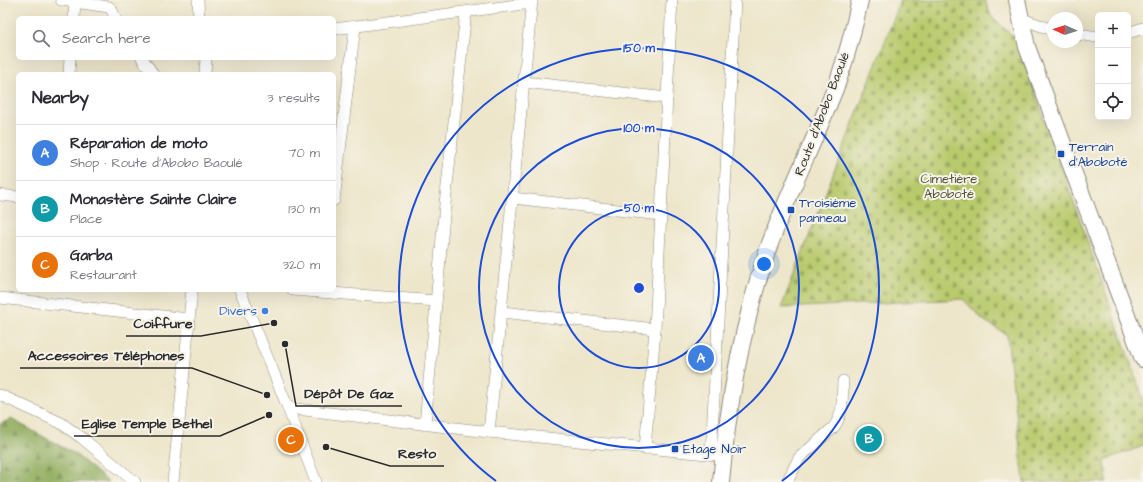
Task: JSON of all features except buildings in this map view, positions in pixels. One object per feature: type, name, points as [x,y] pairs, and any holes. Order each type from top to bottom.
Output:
[{"type":"main road","name":"Route d'Abobo Baoulé","points":[[721,482],[717,455],[750,306],[768,251],[838,81],[852,36],[860,0]]},
{"type":"main road","points":[[1017,0],[1027,47],[1138,330],[1143,359]]},
{"type":"street","points":[[62,0],[109,7],[114,16]]},
{"type":"street","points":[[198,0],[199,16]]},
{"type":"street","points":[[645,449],[655,329],[672,0]]},
{"type":"street","points":[[288,408],[425,425],[645,449],[717,455],[735,0]]},
{"type":"street","points":[[74,16],[75,2]]},
{"type":"street","points":[[336,29],[532,2],[489,432]]},
{"type":"street","points":[[425,425],[445,204],[466,12]]},
{"type":"street","points":[[1022,20],[1047,28]]},
{"type":"street","points":[[336,183],[355,26]]},
{"type":"street","points":[[1131,32],[1143,28]]},
{"type":"street","points":[[1083,35],[1095,37]]},
{"type":"street","points":[[69,72],[70,60]]},
{"type":"street","points":[[143,60],[151,72]]},
{"type":"street","points":[[205,72],[206,60]]},
{"type":"street","points":[[524,82],[667,98]]},
{"type":"street","points":[[0,195],[16,197]]},
{"type":"street","points":[[513,198],[661,215]]},
{"type":"street","points":[[173,482],[192,292]]},
{"type":"street","points":[[241,292],[316,482]]},
{"type":"street","points":[[334,292],[436,301]]},
{"type":"street","points":[[0,298],[189,319]]},
{"type":"street","points":[[502,312],[655,329]]},
{"type":"street","points":[[787,482],[799,458],[834,427],[838,421],[841,414],[843,381]]},
{"type":"street","points":[[0,395],[61,424],[82,438],[136,482]]},
{"type":"green space","name":"Cimetière Aboboté","points":[[901,0],[985,0],[991,16],[1016,39],[1143,398],[1143,446],[1105,460],[1107,482],[1024,482],[1007,335],[982,319],[963,299],[781,308]]},
{"type":"green space","points":[[11,419],[75,454],[109,482],[0,482],[0,424]]},
{"type":"place","name":"Terrain d'Aboboté","points":[[1061,154]]},
{"type":"place","name":"Troisième panneau","points":[[791,210]]},
{"type":"place","name":"Divers","points":[[265,311]]},
{"type":"place","name":"Coiffure","points":[[274,323]]},
{"type":"place","name":"Dépôt De Gaz","points":[[285,344]]},
{"type":"place","name":"Réparation de moto","points":[[701,358]]},
{"type":"place","name":"Accessoires Téléphones","points":[[267,395]]},
{"type":"place","name":"Eglise Temple Bethel","points":[[269,415]]},
{"type":"place","name":"Monastère Sainte Claire","points":[[869,439]]},
{"type":"place","name":"Garba","points":[[291,440]]},
{"type":"place","name":"Resto","points":[[326,447]]},
{"type":"place","name":"Etage Noir","points":[[675,449]]}]
